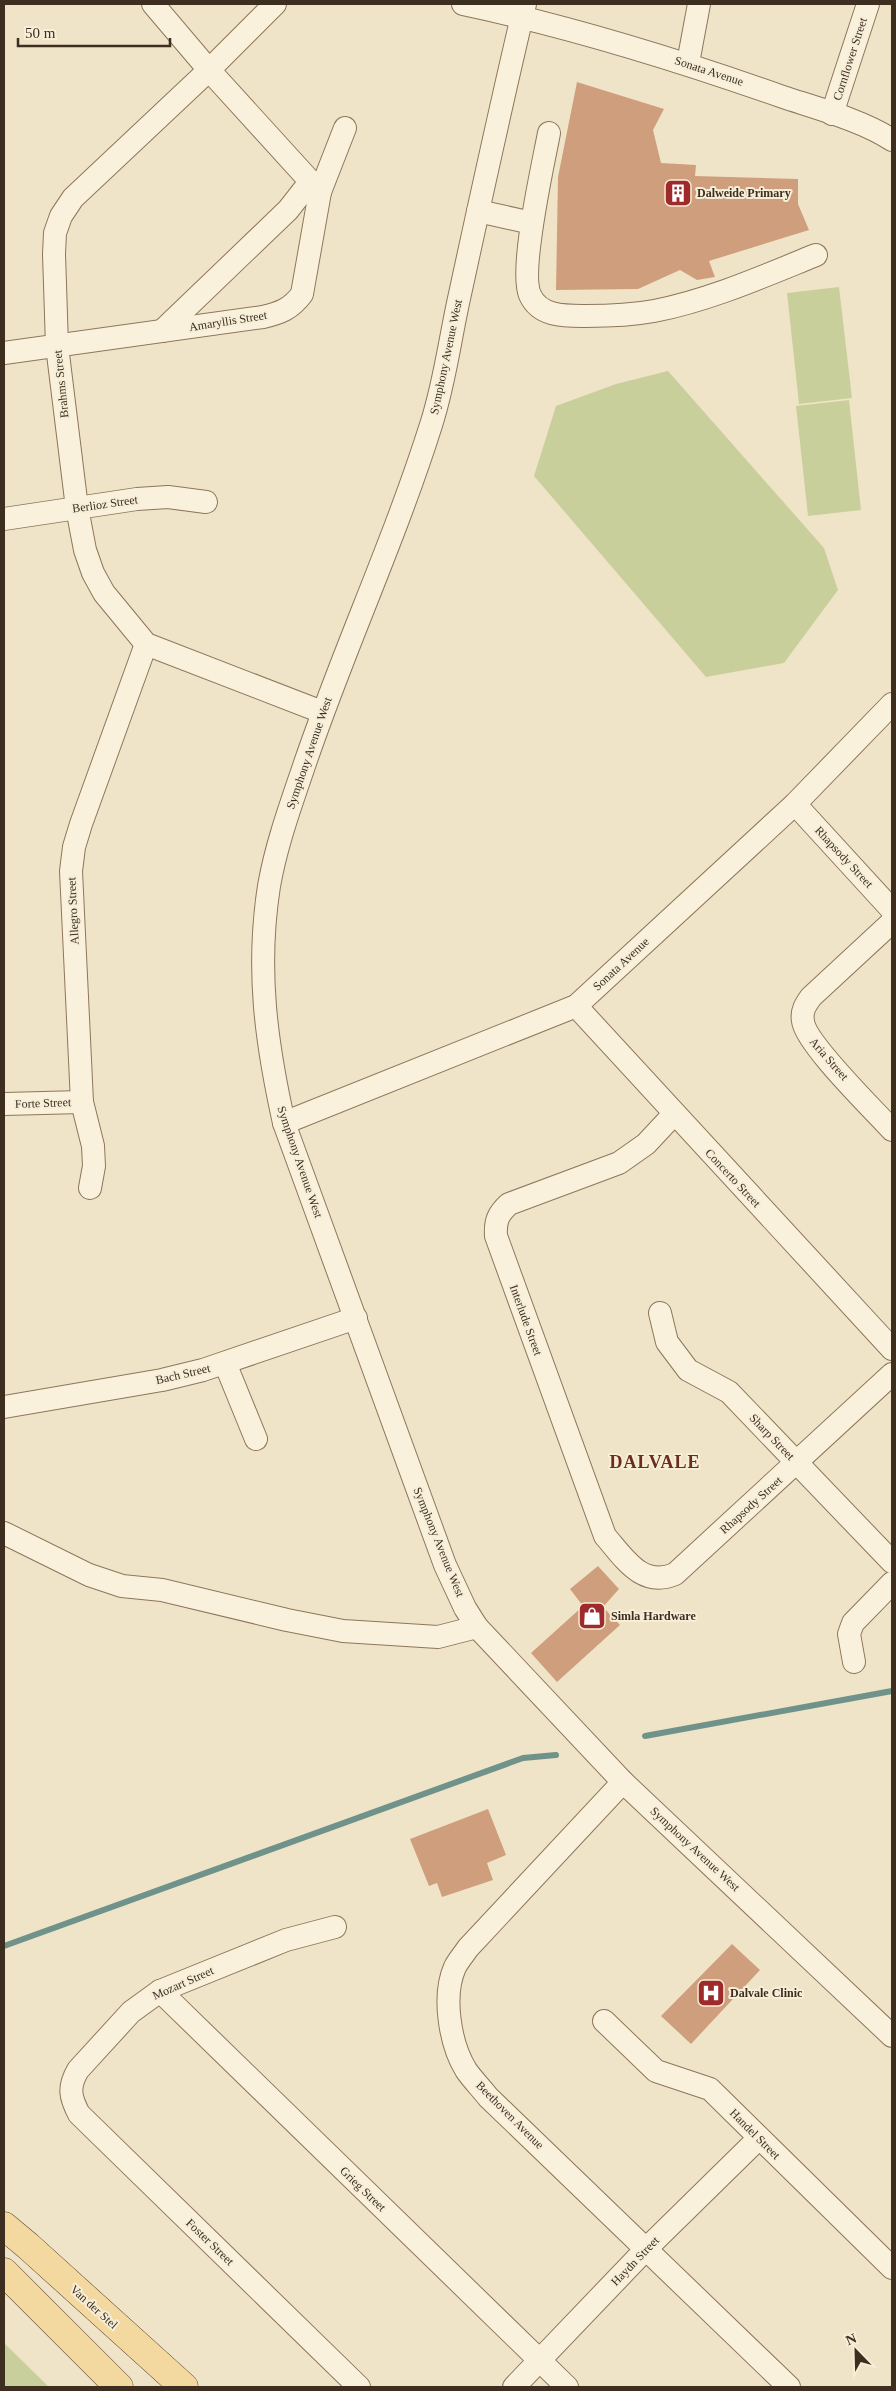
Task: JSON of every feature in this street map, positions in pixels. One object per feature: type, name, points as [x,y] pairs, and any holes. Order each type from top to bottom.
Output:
[{"type":"main road","name":"Van der Stel","points":[[4,2226],[184,2387]]},
{"type":"main road","points":[[4,2272],[119,2387]]},
{"type":"street","points":[[153,4],[208,70],[315,187]]},
{"type":"street","name":"Brahms Street","points":[[275,4],[73,198],[61,216],[55,233],[54,254],[57,346],[77,508],[85,550],[93,573],[104,593],[146,644],[322,712]]},
{"type":"street","points":[[463,4],[523,10]]},
{"type":"street","points":[[688,63],[699,4]]},
{"type":"street","name":"Cornflower Street","points":[[832,114],[868,4]]},
{"type":"street","name":"Sonata Avenue","points":[[523,10],[688,63],[832,114],[892,140]]},
{"type":"street","name":"Symphony Avenue West","points":[[523,10],[478,211],[444,377],[432,421],[409,492],[322,712],[278,842],[269,887],[265,930],[263,1000],[270,1058],[284,1123],[445,1565],[465,1608],[477,1627],[623,1782],[892,2036]]},
{"type":"street","name":"Amaryllis Street","points":[[4,353],[263,317],[281,312],[294,305],[302,294],[315,187],[345,128]]},
{"type":"street","points":[[548,133],[532,223],[528,278],[529,293],[535,304],[544,311],[563,316],[612,316],[654,311],[746,282],[816,255]]},
{"type":"street","name":"Amaryllis Street","points":[[162,331],[288,210],[315,187]]},
{"type":"street","points":[[478,211],[532,223]]},
{"type":"street","name":"Berlioz Street","points":[[4,519],[168,497],[206,502]]},
{"type":"street","name":"Allegro Street","points":[[90,1188],[94,1166],[93,1146],[82,1102],[71,871],[74,848],[146,644]]},
{"type":"street","name":"Sonata Avenue","points":[[284,1123],[576,1006],[795,804],[892,704]]},
{"type":"street","name":"Rhapsody Street","points":[[795,804],[892,910]]},
{"type":"street","name":"Aria Street","points":[[892,922],[811,996],[804,1008],[802,1020],[811,1040],[892,1130]]},
{"type":"street","name":"Concerto Street","points":[[576,1006],[892,1349]]},
{"type":"street","name":"Forte Street","points":[[4,1104],[82,1102]]},
{"type":"street","name":"Interlude Street","points":[[674,1114],[634,1154],[619,1163],[509,1204],[500,1212],[495,1224],[496,1236],[605,1536],[641,1573],[651,1578],[663,1579],[675,1574]]},
{"type":"street","name":"Sharp Street","points":[[660,1313],[667,1342],[688,1370],[729,1392],[892,1562]]},
{"type":"street","name":"Bach Street","points":[[4,1407],[162,1380],[225,1363],[356,1318]]},
{"type":"street","points":[[225,1363],[256,1439]]},
{"type":"street","name":"Rhapsody Street","points":[[675,1574],[892,1374]]},
{"type":"street","points":[[4,1533],[89,1575],[122,1586],[162,1590],[344,1632],[438,1637],[477,1627]]},
{"type":"street","points":[[854,1662],[849,1634],[853,1623],[892,1583]]},
{"type":"street","name":"Beethoven Avenue","points":[[623,1782],[468,1948],[454,1968],[450,1992],[449,2022],[455,2048],[466,2070],[488,2097],[647,2248],[789,2387]]},
{"type":"street","name":"Mozart Street","points":[[70,2091],[72,2080],[78,2070],[131,2012],[160,1991],[286,1940],[335,1928]]},
{"type":"street","name":"Grieg Street","points":[[160,1991],[567,2387]]},
{"type":"street","name":"Handel Street","points":[[604,2021],[656,2071],[710,2089],[892,2268]]},
{"type":"street","name":"Foster Street","points":[[70,2091],[79,2114],[359,2387]]},
{"type":"street","name":"Haydn Street","points":[[514,2387],[647,2248],[758,2138]]},
{"type":"green space","points":[[839,287],[852,398],[799,404],[787,293]]},
{"type":"green space","points":[[668,371],[824,548],[838,590],[784,663],[706,677],[534,476],[556,406],[616,384]]},
{"type":"green space","points":[[849,400],[861,510],[808,516],[796,406]]},
{"type":"green space","points":[[4,2343],[49,2387],[4,2387]]},
{"type":"building","name":"Dalweide Primary","points":[[577,82],[664,109],[653,130],[661,163],[696,165],[695,176],[798,179],[798,204],[809,230],[709,261],[715,277],[697,280],[680,270],[638,289],[556,290],[558,177]]},
{"type":"building","name":"Simla Hardware","points":[[598,1566],[619,1589],[603,1607],[620,1625],[557,1682],[531,1653],[583,1606],[570,1589]]},
{"type":"building","points":[[488,1809],[506,1855],[487,1863],[493,1880],[442,1897],[437,1883],[429,1886],[410,1839]]},
{"type":"building","name":"Dalvale Clinic","points":[[732,1944],[760,1970],[691,2044],[661,2016]]},
{"type":"waterway","points":[[645,1736],[892,1691]]},
{"type":"waterway","points":[[4,1946],[523,1758],[556,1755]]},
{"type":"place","name":"Dalweide Primary","points":[[678,193]]},
{"type":"place","name":"Simla Hardware","points":[[592,1616]]},
{"type":"place","name":"Dalvale Clinic","points":[[711,1993]]},
{"type":"district","name":"DALVALE","points":[[655,1462]]}]
